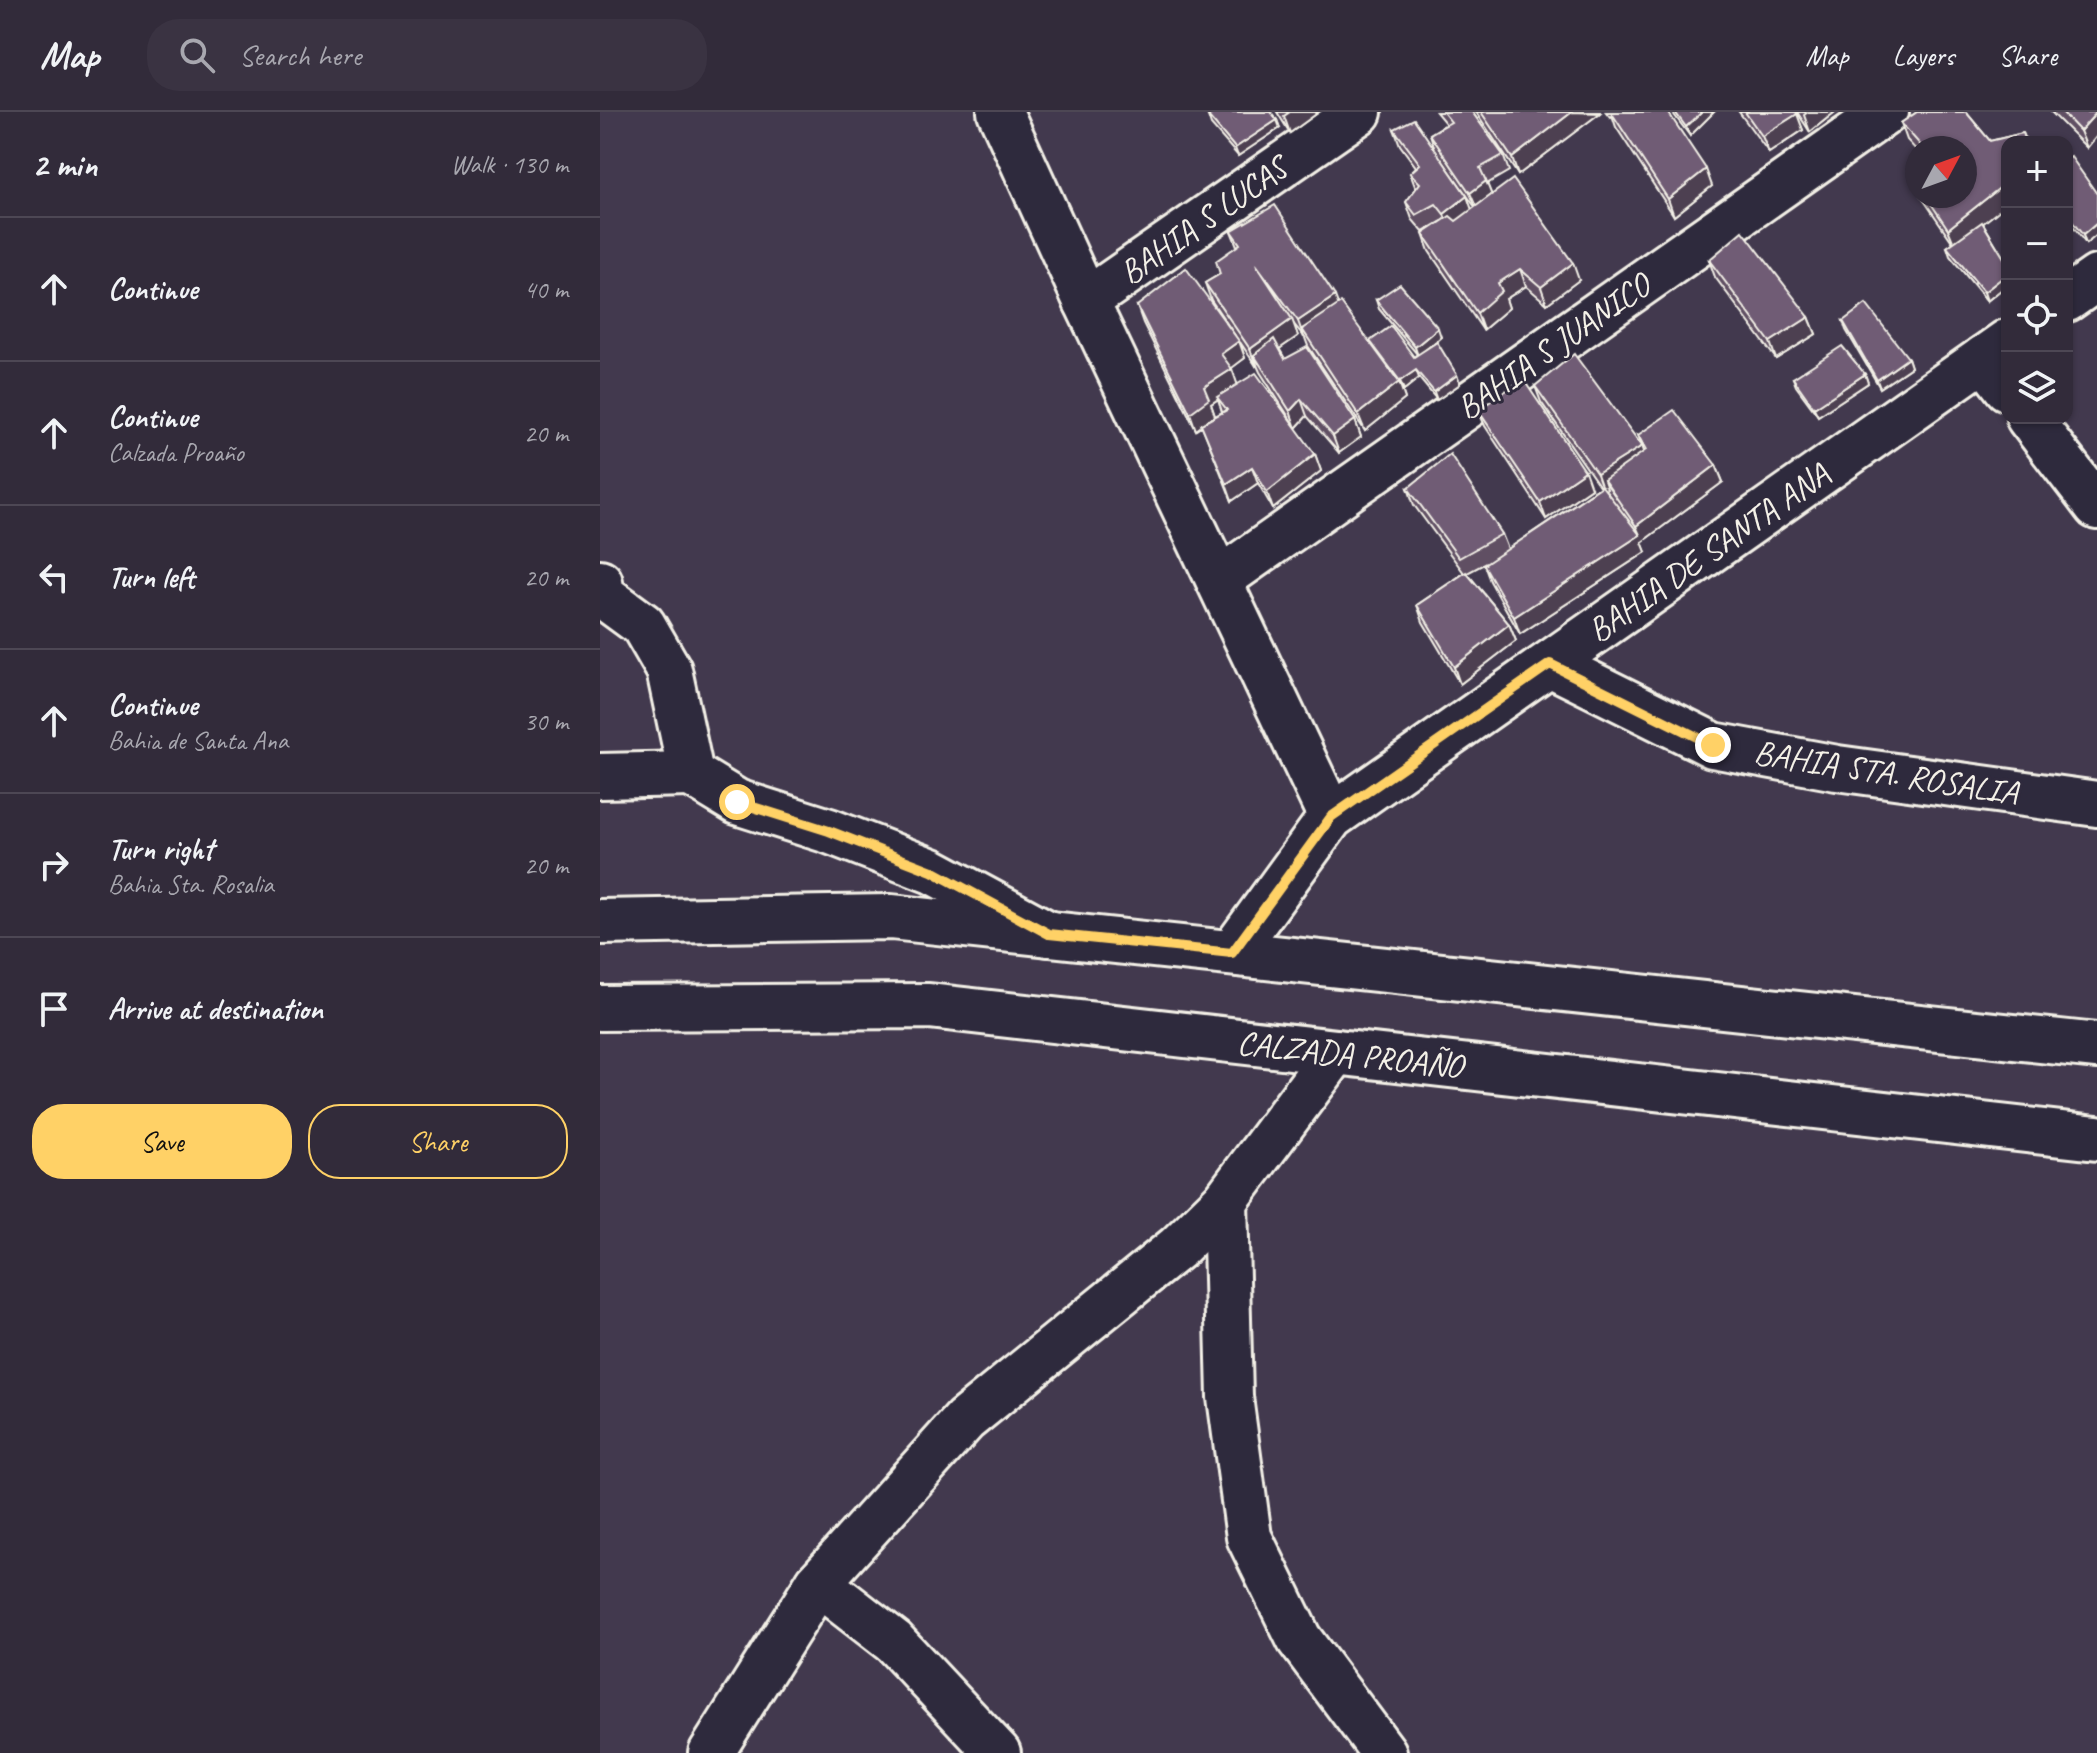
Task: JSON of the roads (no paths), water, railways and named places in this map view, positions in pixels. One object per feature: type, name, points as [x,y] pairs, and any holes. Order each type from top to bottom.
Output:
[{"type":"street","points":[[1000,112],[1086,301],[1331,817]]},
{"type":"street","name":"BAHIA S LUCAS","points":[[1086,301],[1359,112]]},
{"type":"street","name":"BAHIA S JUANICO","points":[[1219,580],[1886,112]]},
{"type":"street","points":[[2073,295],[2097,278]]},
{"type":"street","name":"BAHIA DE SANTA ANA","points":[[1232,953],[1331,817],[1550,664],[1999,363]]},
{"type":"street","points":[[2034,424],[2097,507]]},
{"type":"street","points":[[601,591],[643,625],[669,670],[691,774]]},
{"type":"street","name":"BAHIA STA. ROSALIA","points":[[1550,664],[1713,745],[1837,768],[2097,804]]},
{"type":"street","points":[[600,776],[691,774],[737,802],[829,831],[932,871],[1049,934]]},
{"type":"street","points":[[600,922],[891,917],[2097,1046]]},
{"type":"street","name":"CALZADA PROAÑO","points":[[600,1008],[929,1006],[2097,1138]]},
{"type":"street","points":[[711,1753],[818,1583],[965,1420],[1178,1247],[1225,1201],[1336,1052]]},
{"type":"street","points":[[1225,1201],[1230,1397],[1249,1537],[1299,1639],[1384,1753]]},
{"type":"street","points":[[818,1583],[894,1642],[998,1753]]}]
